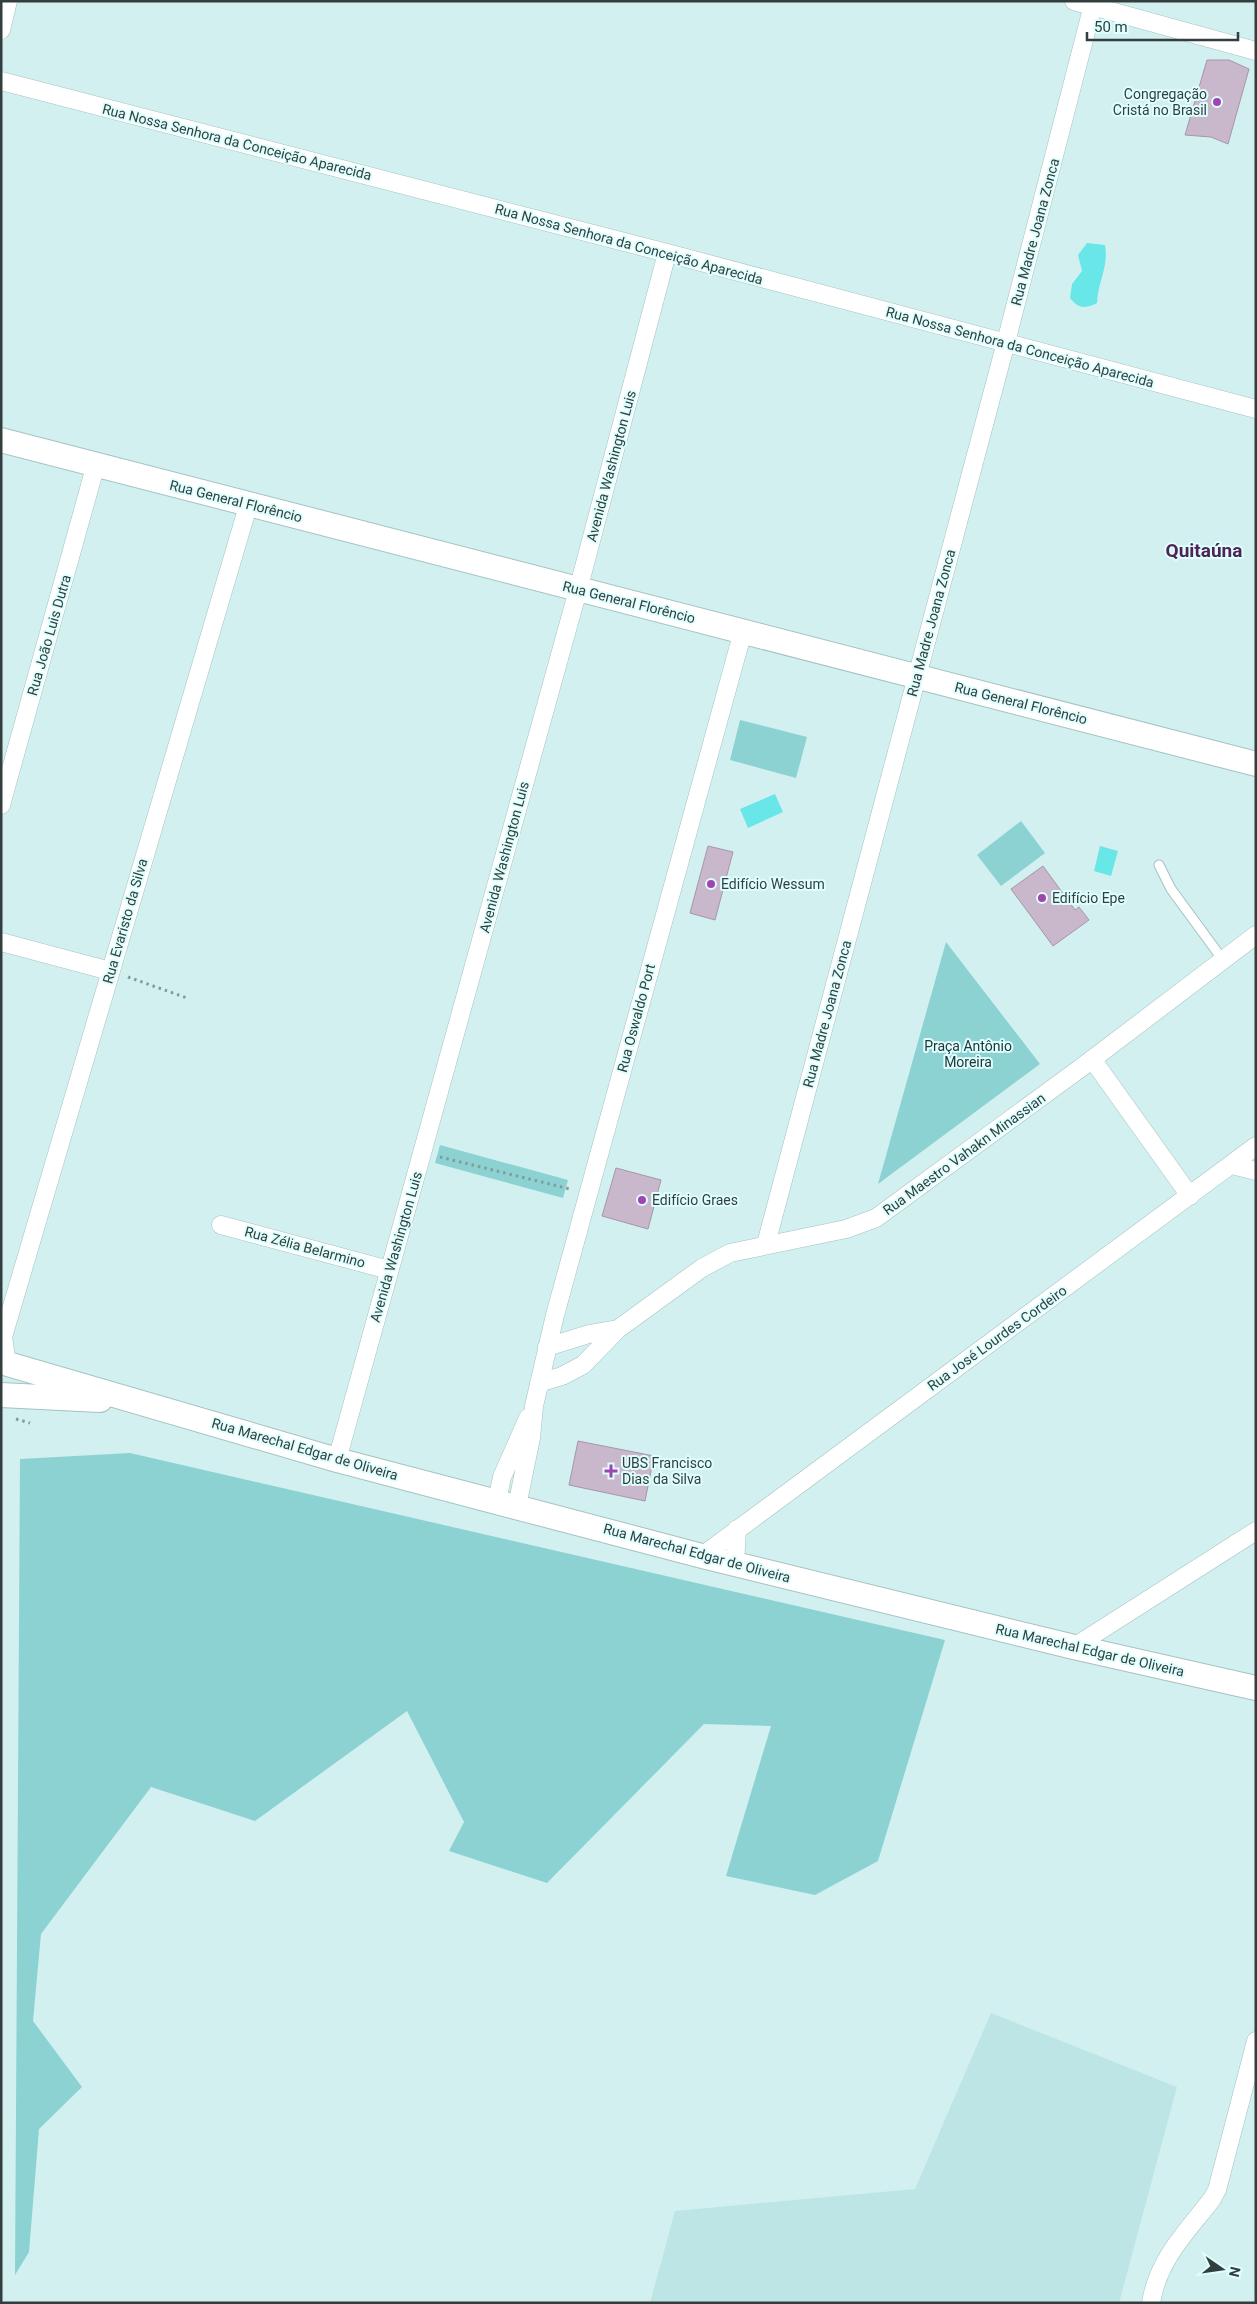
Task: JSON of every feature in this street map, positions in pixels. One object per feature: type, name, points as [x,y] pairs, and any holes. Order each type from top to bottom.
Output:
[{"type":"main road","name":"Rua General Florêncio","points":[[1,440],[248,506],[342,527],[578,590],[1255,762]]},
{"type":"main road","name":"Rua Marechal Edgar de Oliveira","points":[[4,1363],[336,1460],[507,1503],[702,1556],[1074,1647],[1256,1688]]},
{"type":"main road","points":[[1,1397],[4,1363]]},
{"type":"main road","name":"Rua Marechal Edgar de Oliveira","points":[[1,1397],[142,1402]]},
{"type":"street","points":[[1,30],[8,1]]},
{"type":"street","points":[[1074,1],[1093,4],[1256,51]]},
{"type":"street","name":"Rua Madre Joana Zonca","points":[[766,1244],[1006,342],[1093,4]]},
{"type":"street","name":"Rua Nossa Senhora da Conceição Aparecida","points":[[1,81],[667,253],[838,300],[1006,342],[1256,409]]},
{"type":"street","name":"Avenida Washington Luis","points":[[336,1460],[578,590],[667,253]]},
{"type":"street","name":"Rua João Luis Dutra","points":[[1,806],[96,464]]},
{"type":"street","name":"Rua Evaristo da Silva","points":[[4,1363],[2,1338],[248,506]]},
{"type":"street","name":"Rua Oswaldo Port","points":[[507,1503],[532,1438],[534,1406],[547,1347],[743,631]]},
{"type":"street","name":"Rua Maestro Vahakn Minassian","points":[[538,1383],[562,1376],[583,1365],[618,1329],[702,1268],[730,1253],[766,1244],[846,1229],[876,1218],[1256,935]]},
{"type":"street","points":[[1,942],[110,971]]},
{"type":"street","points":[[1092,1059],[1190,1196]]},
{"type":"street","name":"Rua José Lourdes Cordeiro","points":[[702,1556],[1256,1146]]},
{"type":"street","points":[[1232,1165],[1256,1171]]},
{"type":"street","name":"Rua Zélia Belarmino","points":[[221,1225],[389,1270]]},
{"type":"street","name":"Rua Maestro Vahakn Minassian","points":[[547,1347],[589,1334],[618,1329]]},
{"type":"street","points":[[735,1564],[737,1529]]},
{"type":"street","points":[[1074,1647],[1256,1531]]},
{"type":"street","points":[[1150,2303],[1156,2277],[1171,2250],[1212,2199],[1217,2190],[1256,2041]]},
{"type":"lane","points":[[1159,865],[1171,889],[1223,960]]},
{"type":"path","points":[[110,971],[186,998]]},
{"type":"path","points":[[422,1153],[588,1194]]},
{"type":"shaded area","points":[[1087,243],[1105,245],[1106,260],[1097,303],[1082,307],[1070,298],[1072,284],[1082,271],[1078,255]]},
{"type":"shaded area","points":[[775,794],[783,812],[748,828],[740,809]]},
{"type":"shaded area","points":[[1100,846],[1118,851],[1111,876],[1094,871]]},
{"type":"shaded area","points":[[991,2013],[1177,2087],[1119,2303],[650,2303],[675,2211],[915,2189]]},
{"type":"green space","points":[[740,720],[807,737],[796,778],[730,760]]},
{"type":"green space","points":[[1021,821],[1045,853],[1001,886],[977,855]]},
{"type":"green space","name":"Praça Antônio Moreira","points":[[946,942],[1040,1064],[878,1184]]},
{"type":"green space","points":[[440,1145],[568,1180],[563,1198],[435,1163]]},
{"type":"green space","points":[[130,1453],[945,1640],[878,1861],[815,1895],[726,1876],[771,1726],[704,1724],[547,1883],[449,1851],[464,1822],[407,1711],[255,1821],[151,1787],[41,1934],[33,2021],[82,2087],[39,2129],[29,2252],[15,2275],[20,1459]]},
{"type":"building","name":"Congregação Cristá no Brasil","points":[[1207,60],[1229,60],[1249,69],[1228,144],[1211,137],[1185,135]]},
{"type":"building","name":"Edifício Wessum","points":[[708,846],[733,852],[715,920],[690,913]]},
{"type":"building","name":"Edifício Epe","points":[[1043,866],[1075,910],[1079,907],[1089,920],[1053,946],[1011,889]]},
{"type":"building","name":"Edifício Graes","points":[[616,1168],[661,1180],[648,1229],[602,1216]]},
{"type":"building","name":"UBS Francisco Dias da Silva","points":[[578,1441],[654,1456],[645,1501],[569,1485]]},
{"type":"place","name":"Congregação Cristá no Brasil","points":[[1217,102]]},
{"type":"place","name":"Edifício Wessum","points":[[711,884]]},
{"type":"place","name":"Edifício Epe","points":[[1042,898]]},
{"type":"place","name":"Edifício Graes","points":[[642,1200]]},
{"type":"place","name":"UBS Francisco Dias da Silva","points":[[611,1471]]},
{"type":"district","name":"Quitaúna","points":[[1204,550]]}]
